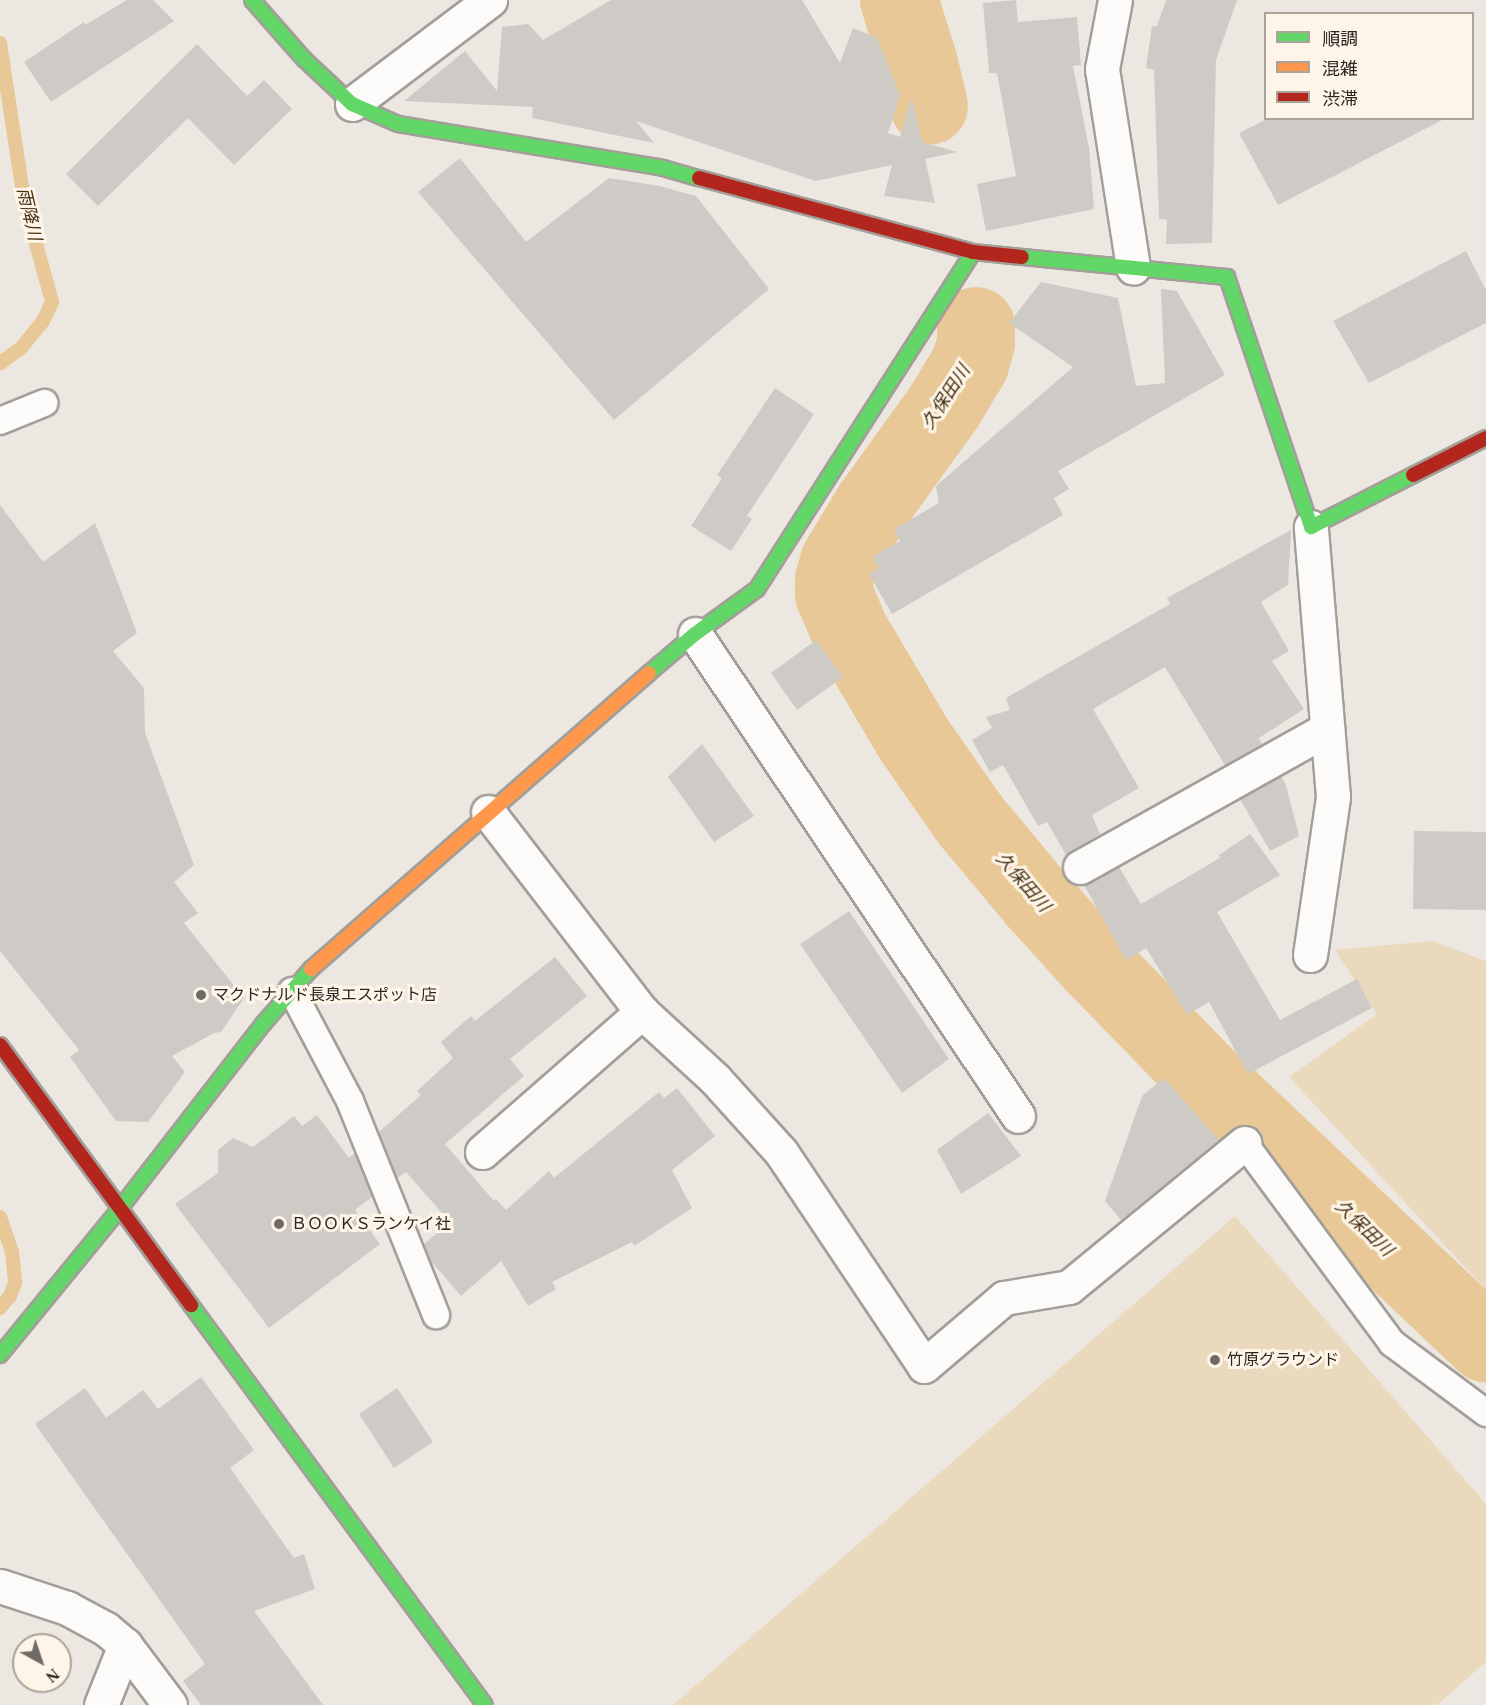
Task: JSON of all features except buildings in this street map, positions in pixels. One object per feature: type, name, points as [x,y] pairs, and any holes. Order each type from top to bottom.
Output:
[{"type":"street","points":[[252,0],[304,59],[352,104],[398,124],[663,168],[973,252],[1227,277],[1311,527],[1333,797],[1310,955]]},
{"type":"street","points":[[352,104],[490,0]]},
{"type":"street","points":[[1115,0],[1102,69],[1133,268]]},
{"type":"street","points":[[0,1355],[121,1208],[309,970],[695,634],[757,589],[973,252]]},
{"type":"street","points":[[1311,527],[1486,438]]},
{"type":"street","points":[[695,634],[1018,1116]]},
{"type":"street","points":[[1080,867],[1327,729]]},
{"type":"street","points":[[488,812],[642,1012],[715,1079],[781,1152],[924,1366],[1004,1298],[1069,1287],[1244,1143]]},
{"type":"street","points":[[482,1152],[642,1012]]},
{"type":"street","points":[[0,1045],[485,1705]]},
{"type":"street","points":[[0,1586],[67,1608],[106,1629],[125,1646],[170,1705]]},
{"type":"street","points":[[101,1705],[125,1646]]},
{"type":"lane","points":[[0,421],[44,404]]},
{"type":"lane","points":[[292,991],[350,1101],[436,1315]]},
{"type":"lane","points":[[1244,1143],[1392,1343],[1486,1413]]},
{"type":"shaded area","points":[[1432,941],[1486,961],[1486,1290],[1289,1077],[1377,1014],[1335,950]]},
{"type":"shaded area","name":"竹原グラウンド","points":[[1235,1216],[1486,1504],[1486,1662],[1437,1705],[673,1705]]},
{"type":"waterway","name":"久保田川","points":[[899,0],[919,64],[929,106]]},
{"type":"waterway","name":"雨降川","points":[[0,43],[24,200],[52,302],[43,321],[21,348],[0,363]]},
{"type":"waterway","name":"久保田川","points":[[976,326],[976,343],[970,364],[944,407],[872,507],[839,562],[834,579],[834,594],[849,630],[913,738],[971,821],[1036,899],[1095,964],[1203,1075],[1486,1344]]},
{"type":"waterway","points":[[0,1217],[12,1252],[15,1283],[10,1296],[0,1308]]},
{"type":"traffic: fast","points":[[252,0],[304,59],[352,104],[398,124],[663,168],[699,178]]},
{"type":"traffic: fast","points":[[649,673],[695,634],[757,589],[973,252]]},
{"type":"traffic: fast","points":[[1022,257],[1227,277],[1311,527],[1413,475]]},
{"type":"traffic: fast","points":[[0,1355],[121,1207],[263,1024],[311,969]]},
{"type":"traffic: fast","points":[[191,1305],[485,1705]]},
{"type":"traffic: slow","points":[[311,969],[649,673]]},
{"type":"traffic: jam","points":[[699,178],[973,252],[1022,257]]},
{"type":"traffic: jam","points":[[1413,475],[1486,438]]},
{"type":"traffic: jam","points":[[0,1045],[191,1305]]},
{"type":"place","name":"マクドナルド長泉エスポット店","points":[[201,995]]},
{"type":"place","name":"ＢＯＯＫＳランケイ社","points":[[279,1224]]},
{"type":"place","name":"竹原グラウンド","points":[[1215,1360]]}]
